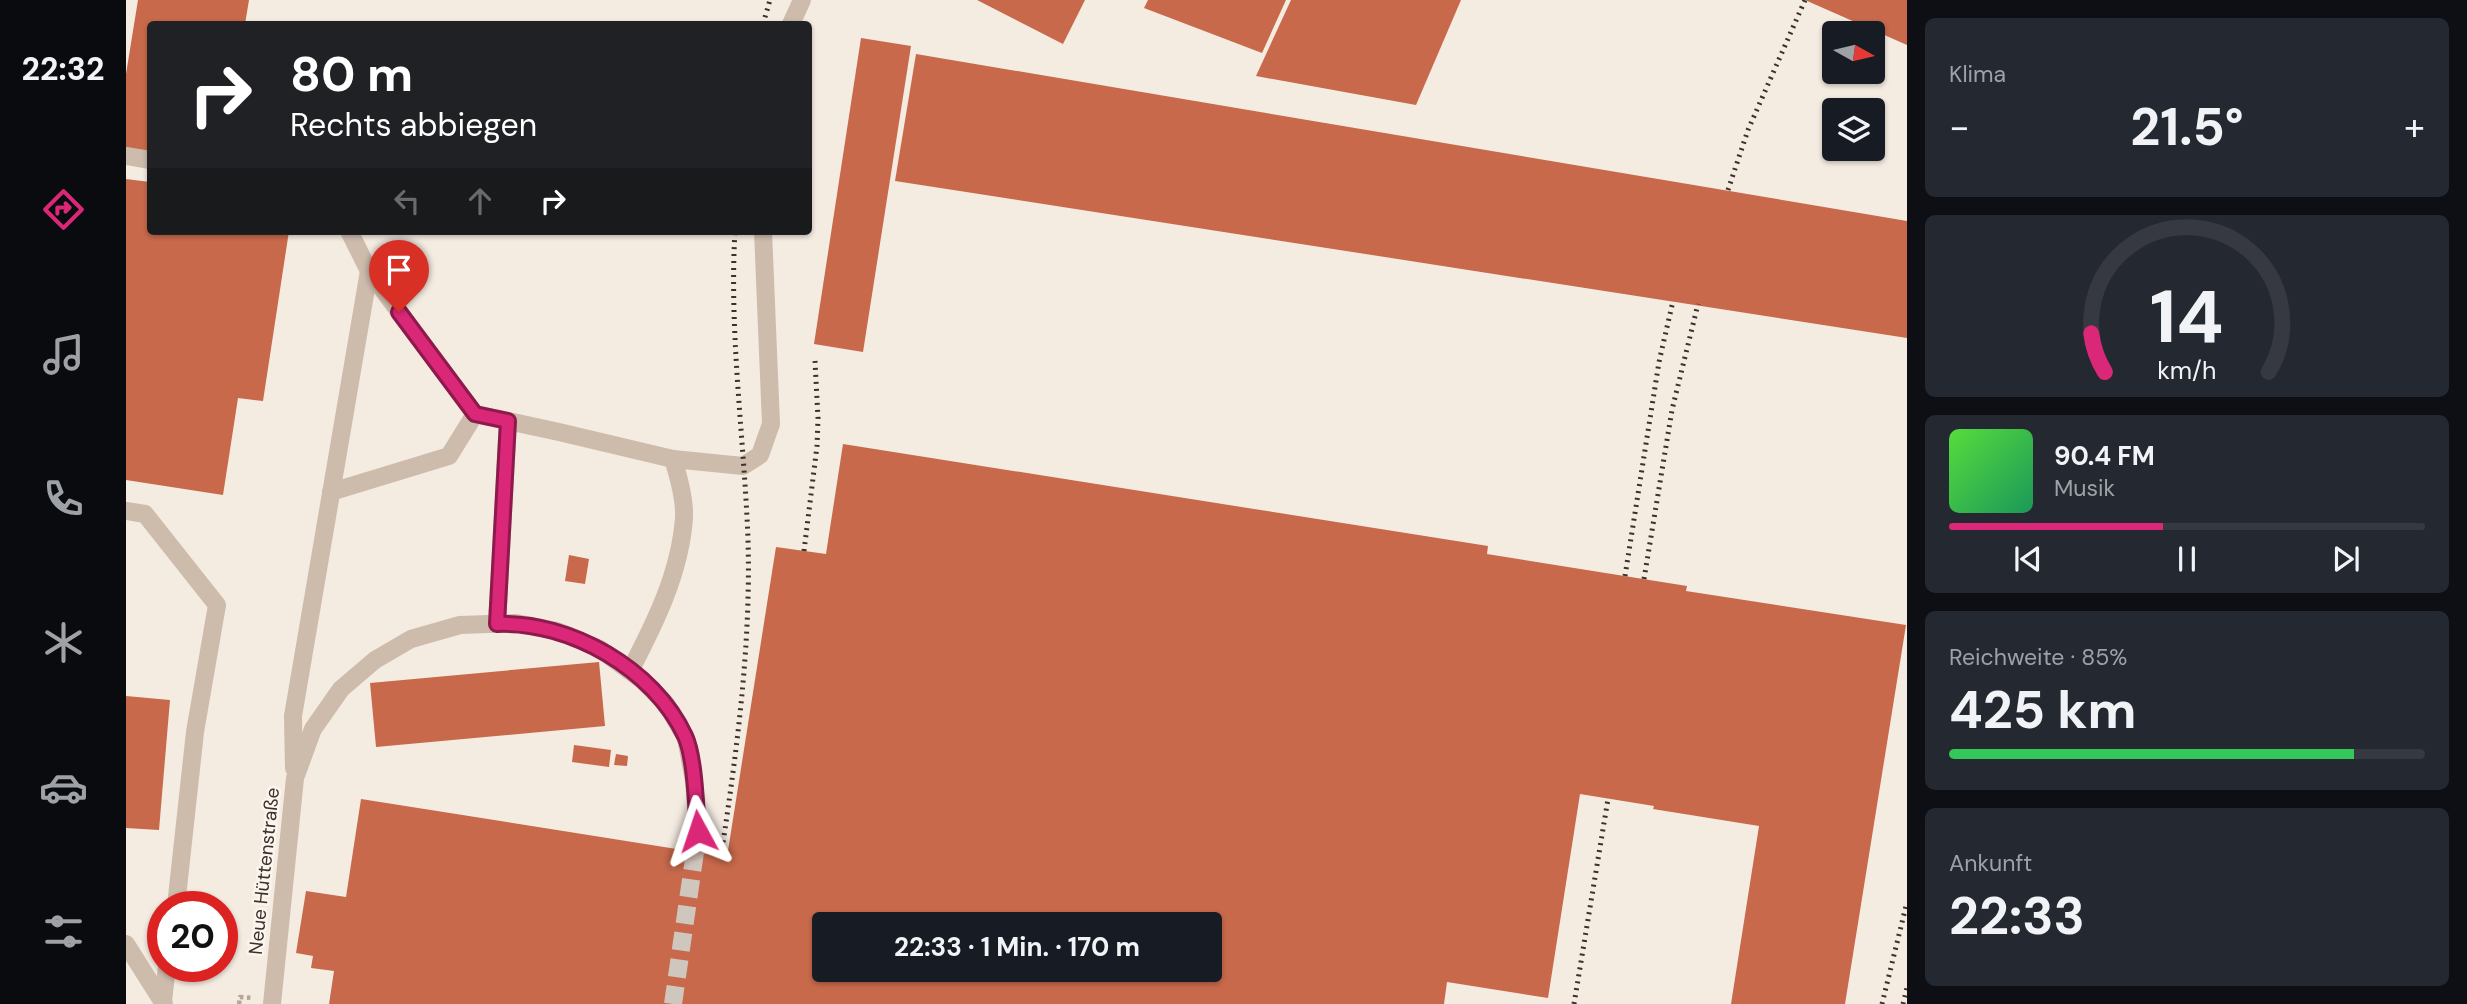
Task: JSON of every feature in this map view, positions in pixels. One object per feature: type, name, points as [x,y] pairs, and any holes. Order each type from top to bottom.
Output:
[{"type":"street","points":[[792,21],[802,0]]},
{"type":"street","points":[[126,156],[147,160]]},
{"type":"street","points":[[351,235],[369,271],[475,414],[673,460],[743,466],[760,454],[771,424],[763,235]]},
{"type":"street","points":[[295,778],[293,716],[369,271]]},
{"type":"street","points":[[331,492],[449,456],[475,414]]},
{"type":"street","points":[[497,624],[508,421]]},
{"type":"street","points":[[630,671],[654,625],[678,559],[684,516],[673,460]]},
{"type":"street","points":[[126,511],[145,514],[217,605],[195,732],[178,891]]},
{"type":"street","name":"Neue Hüttenstraße","points":[[272,1004],[295,778],[313,729],[341,689],[375,660],[411,639],[460,625],[516,623],[557,631],[600,649],[642,680],[666,704],[686,738],[694,781],[698,831],[695,852]]},
{"type":"street","points":[[126,944],[163,1002]]},
{"type":"street","points":[[163,1002],[165,982]]},
{"type":"building","points":[[138,0],[249,0],[246,21],[147,21],[147,152],[126,148],[126,74]]},
{"type":"building","points":[[977,0],[1085,0],[1063,44]]},
{"type":"building","points":[[1148,0],[1286,0],[1262,53],[1144,8]]},
{"type":"building","points":[[1291,0],[1461,0],[1416,105],[1256,76]]},
{"type":"building","points":[[1805,0],[1907,0],[1907,45],[1885,35],[1885,21],[1853,21]]},
{"type":"building","points":[[861,38],[911,46],[863,352],[814,344]]},
{"type":"building","points":[[916,54],[1907,221],[1907,338],[895,181]]},
{"type":"building","points":[[126,179],[147,182],[147,235],[288,235],[263,401],[238,398],[223,495],[126,480]]},
{"type":"building","points":[[843,444],[1488,546],[1487,554],[1687,586],[1686,591],[1906,625],[1845,1004],[1731,1004],[1759,826],[1580,794],[1548,998],[1447,982],[1444,1004],[329,1004],[334,971],[311,968],[313,956],[296,953],[306,891],[346,897],[361,799],[727,857],[776,547],[826,554]]},
{"type":"building","points":[[569,555],[589,559],[585,584],[565,581]]},
{"type":"building","points":[[599,662],[605,726],[376,747],[370,683]]},
{"type":"building","points":[[126,696],[170,700],[159,830],[126,828]]},
{"type":"building","points":[[574,745],[611,750],[609,767],[572,762]]},
{"type":"building","points":[[616,754],[628,756],[627,766],[614,765]]},
{"type":"tunnel","points":[[673,1004],[695,852]]},
{"type":"railway","points":[[764,21],[770,0]]},
{"type":"railway","points":[[1728,190],[1748,130],[1805,0]]},
{"type":"railway","points":[[721,856],[742,698],[748,579],[734,308],[735,235]]},
{"type":"railway","points":[[1625,576],[1659,362],[1673,301]]},
{"type":"railway","points":[[1644,579],[1672,410],[1698,304]]},
{"type":"railway","points":[[804,551],[817,446],[815,361]]},
{"type":"railway","points":[[1574,1004],[1608,799]]},
{"type":"railway","points":[[1882,1004],[1907,902]]},
{"type":"railway","points":[[1903,1004],[1907,988]]},
{"type":"route","points":[[399,312],[475,414],[508,421],[497,624],[516,623],[557,631],[600,649],[642,680],[666,704],[686,738],[694,781],[698,831]]}]
